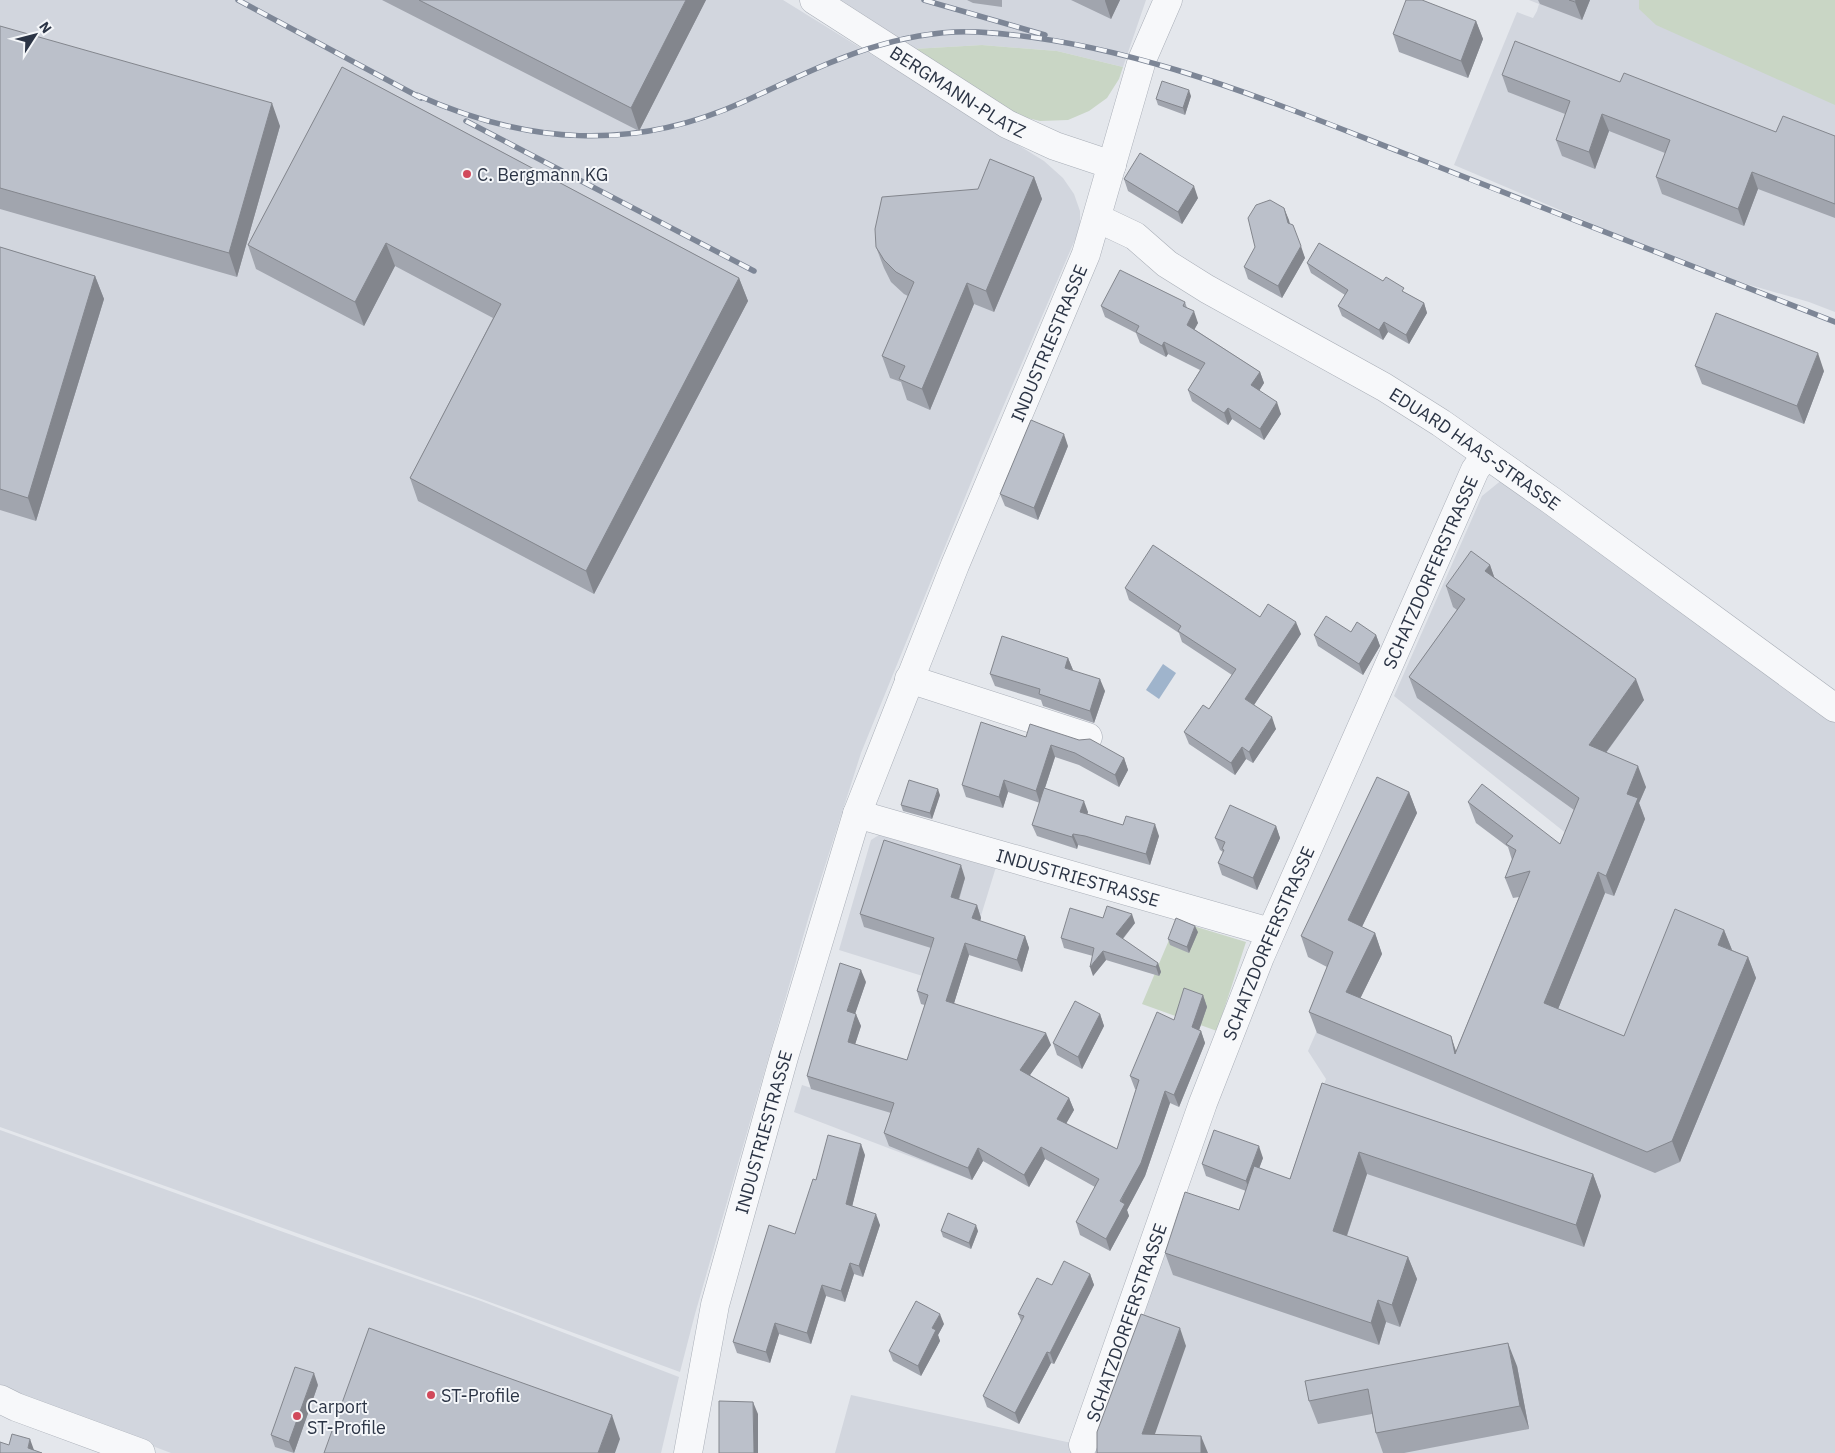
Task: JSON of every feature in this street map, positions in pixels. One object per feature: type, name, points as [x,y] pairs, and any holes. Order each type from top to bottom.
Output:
[{"type":"street","name":"BERGMANN-PLATZ","points":[[814,0],[1007,124],[1055,146],[1112,165]]},
{"type":"street","name":"INDUSTRIESTRASSE","points":[[688,1453],[715,1305],[784,1057],[856,814],[909,679],[1086,254],[1142,60],[1168,0]]},
{"type":"street","name":"EDUARD HAAS-STRASSE","points":[[1097,218],[1135,236],[1167,264],[1207,289],[1384,387],[1441,423],[1835,708]]},
{"type":"street","name":"SCHATZDORFERSTRASSE","points":[[1083,1445],[1203,1103],[1270,932],[1475,470],[1486,455]]},
{"type":"street","points":[[909,679],[1088,737]]},
{"type":"street","name":"INDUSTRIESTRASSE","points":[[856,814],[1270,932]]},
{"type":"street","points":[[0,1399],[16,1407],[141,1453]]},
{"type":"shaded area","points":[[0,0],[783,0],[1044,161],[1063,178],[1074,194],[1080,211],[1080,228],[981,458],[861,753],[809,916],[680,1372],[0,1127]]},
{"type":"shaded area","points":[[841,0],[1146,0],[1123,67],[1057,51],[982,45],[913,49]]},
{"type":"shaded area","points":[[1529,0],[1835,0],[1835,312],[1809,302],[1708,273],[1454,165],[1517,12],[1533,18],[1537,11],[1539,4]]},
{"type":"shaded area","points":[[1503,479],[1835,720],[1835,1453],[835,1453],[851,1395],[1067,1442],[1091,1445],[1178,1198],[1271,1229],[1326,1079],[1308,1051],[1329,1003],[1468,1061],[1577,842],[1394,696],[1482,496]]},
{"type":"shaded area","points":[[882,833],[996,867],[951,1013],[1051,1045],[1014,1098],[972,1180],[794,1112],[802,1085],[855,1102],[912,1072],[932,1007],[921,1004],[929,978],[839,950],[871,840]]},
{"type":"shaded area","points":[[0,1130],[481,1301],[679,1377],[661,1453],[171,1453],[39,1403],[0,1384]]},
{"type":"green space","points":[[1639,0],[1835,0],[1835,105],[1656,25],[1639,9]]},
{"type":"green space","points":[[982,45],[1057,51],[1123,67],[1119,79],[1107,98],[1089,111],[1068,120],[1040,121],[1019,116],[913,49]]},
{"type":"green space","points":[[1177,921],[1246,942],[1217,1031],[1142,1004]]},
{"type":"water","points":[[1163,664],[1176,673],[1159,699],[1146,690]]},
{"type":"building","points":[[419,0],[686,0],[631,108]]},
{"type":"building","points":[[1406,0],[1422,0],[1476,21],[1461,61],[1393,34]]},
{"type":"building","points":[[0,26],[272,103],[229,253],[0,188]]},
{"type":"building","points":[[1515,41],[1620,82],[1624,73],[1776,132],[1783,116],[1835,136],[1835,204],[1752,172],[1738,209],[1656,177],[1670,140],[1602,114],[1589,152],[1556,140],[1570,101],[1502,75]]},
{"type":"building","points":[[342,67],[739,278],[586,571],[410,478],[501,304],[386,243],[355,302],[248,245]]},
{"type":"building","points":[[1162,81],[1189,90],[1183,108],[1156,99]]},
{"type":"building","points":[[1140,153],[1194,186],[1178,212],[1124,179]]},
{"type":"building","points":[[990,159],[1034,177],[986,291],[967,283],[922,389],[899,379],[905,366],[882,356],[914,282],[896,272],[884,260],[876,247],[875,229],[882,197],[978,189]]},
{"type":"building","points":[[1270,200],[1284,208],[1288,223],[1293,225],[1301,246],[1278,286],[1244,267],[1255,247],[1248,218],[1256,205]]},
{"type":"building","points":[[1319,243],[1383,281],[1386,277],[1404,288],[1402,291],[1424,303],[1406,335],[1384,322],[1379,330],[1338,306],[1348,290],[1307,263]]},
{"type":"building","points":[[0,247],[95,276],[28,498],[0,489]]},
{"type":"building","points":[[1120,270],[1185,302],[1183,306],[1194,311],[1187,325],[1260,372],[1251,385],[1277,402],[1260,429],[1228,408],[1224,413],[1188,390],[1205,363],[1164,342],[1162,346],[1136,332],[1139,326],[1101,306]]},
{"type":"building","points":[[1716,313],[1818,353],[1797,406],[1695,366]]},
{"type":"building","points":[[1031,420],[1064,434],[1034,508],[1000,494]]},
{"type":"building","points":[[1153,545],[1260,617],[1268,604],[1296,622],[1245,699],[1272,717],[1249,752],[1242,747],[1231,763],[1184,732],[1203,705],[1209,709],[1236,669],[1178,631],[1181,626],[1125,588]]},
{"type":"building","points":[[1471,551],[1490,565],[1485,571],[1636,679],[1589,745],[1638,766],[1627,794],[1638,798],[1606,876],[1598,872],[1544,1003],[1624,1036],[1675,909],[1724,930],[1718,945],[1748,957],[1672,1141],[1647,1152],[1309,1012],[1333,952],[1301,936],[1377,777],[1409,792],[1348,920],[1375,933],[1346,992],[1451,1036],[1455,1054],[1530,871],[1505,878],[1516,850],[1506,844],[1513,836],[1468,802],[1482,784],[1560,844],[1579,798],[1409,677],[1465,599],[1446,586]]},
{"type":"building","points":[[1326,616],[1351,632],[1357,622],[1376,635],[1359,664],[1314,635]]},
{"type":"building","points":[[1002,636],[1068,658],[1065,668],[1100,679],[1090,711],[1039,694],[1040,689],[990,674]]},
{"type":"building","points":[[981,722],[1026,737],[1030,724],[1079,740],[1090,739],[1124,758],[1115,775],[1075,753],[1051,745],[1036,791],[1004,780],[999,797],[962,785]]},
{"type":"building","points":[[909,780],[938,789],[930,813],[901,805]]},
{"type":"building","points":[[1044,788],[1084,801],[1080,812],[1123,825],[1126,816],[1155,824],[1146,854],[1085,836],[1073,834],[1072,837],[1032,825]]},
{"type":"building","points":[[1230,805],[1276,826],[1253,878],[1218,863],[1224,850],[1222,849],[1225,842],[1215,838]]},
{"type":"building","points":[[884,840],[961,865],[951,897],[977,905],[972,918],[1025,936],[1017,960],[965,943],[946,1001],[1046,1033],[1020,1070],[1069,1098],[1057,1119],[1117,1149],[1139,1080],[1130,1076],[1157,1012],[1174,1020],[1184,988],[1203,995],[1192,1027],[1201,1031],[1174,1095],[1165,1091],[1141,1163],[1120,1201],[1125,1204],[1106,1239],[1076,1222],[1099,1179],[1041,1147],[1024,1175],[978,1148],[968,1168],[884,1133],[894,1103],[807,1076],[840,963],[861,970],[847,1011],[856,1014],[848,1042],[907,1060],[928,995],[917,991],[934,938],[860,914]]},
{"type":"building","points":[[1107,906],[1132,914],[1116,934],[1158,963],[1156,967],[1103,951],[1090,967],[1094,948],[1061,938],[1070,908],[1103,918]]},
{"type":"building","points":[[1176,918],[1195,926],[1187,947],[1168,939]]},
{"type":"building","points":[[1075,1001],[1100,1014],[1078,1057],[1053,1043]]},
{"type":"building","points":[[1322,1083],[1593,1174],[1576,1225],[1359,1152],[1333,1231],[1408,1257],[1392,1305],[1378,1300],[1371,1323],[1165,1253],[1185,1192],[1239,1210],[1254,1166],[1290,1179]]},
{"type":"building","points":[[1214,1130],[1259,1146],[1246,1181],[1202,1164]]},
{"type":"building","points":[[828,1135],[861,1144],[846,1204],[876,1214],[859,1266],[850,1263],[841,1291],[822,1285],[807,1333],[775,1323],[766,1352],[733,1342],[769,1225],[795,1234],[813,1179],[816,1180]]},
{"type":"building","points":[[948,1213],[976,1225],[969,1243],[941,1231]]},
{"type":"building","points":[[1064,1261],[1090,1274],[1050,1353],[1047,1352],[1015,1413],[983,1396],[1024,1316],[1018,1314],[1037,1278],[1052,1285]]},
{"type":"building","points":[[916,1301],[940,1314],[932,1328],[936,1330],[918,1366],[889,1351]]},
{"type":"building","points":[[1141,1314],[1180,1328],[1142,1434],[1201,1436],[1201,1453],[1097,1453],[1097,1432]]},
{"type":"building","name":"ST-Profile","points":[[369,1328],[612,1415],[598,1453],[324,1453]]},
{"type":"building","points":[[1508,1343],[1520,1406],[1376,1433],[1368,1389],[1309,1401],[1305,1381]]},
{"type":"building","points":[[295,1367],[314,1373],[289,1442],[271,1435]]},
{"type":"building","points":[[719,1401],[753,1402],[754,1453],[719,1453]]},
{"type":"building","points":[[12,1434],[30,1439],[28,1448],[42,1453],[0,1453],[0,1442],[9,1445]]},
{"type":"railway","points":[[238,0],[421,98]]},
{"type":"railway","points":[[924,0],[1045,35]]},
{"type":"railway","points":[[417,95],[498,124],[539,132],[579,136],[620,135],[661,129],[702,118],[743,102],[827,64],[886,43],[916,36],[947,32],[978,32],[1034,37],[1090,47],[1146,61],[1256,97],[1835,322]]},
{"type":"railway","points":[[466,121],[754,271]]},
{"type":"place","name":"C. Bergmann KG","points":[[467,174]]},
{"type":"place","name":"ST-Profile","points":[[431,1395]]},
{"type":"place","name":"Carport ST-Profile","points":[[297,1416]]}]
